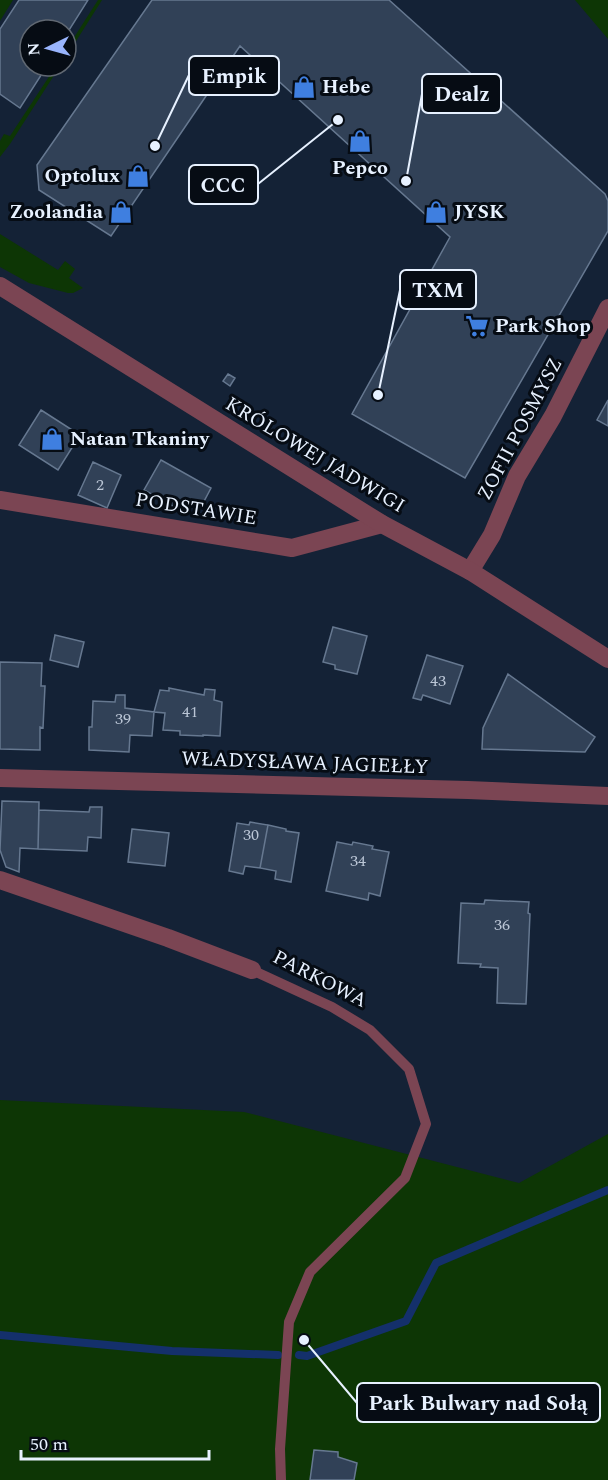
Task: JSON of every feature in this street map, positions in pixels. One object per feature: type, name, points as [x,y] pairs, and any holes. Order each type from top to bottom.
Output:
[{"type":"street","name":"KRÓLOWEJ JADWIGI","points":[[0,286],[382,524],[470,571],[608,659]]},
{"type":"street","name":"ZOFII POSMYSZ","points":[[470,571],[492,535],[517,476],[553,416],[608,308]]},
{"type":"street","name":"PODSTAWIE","points":[[0,501],[292,548],[382,524]]},
{"type":"street","name":"WŁADYSŁAWA JAGIEŁŁY","points":[[0,778],[468,790],[608,796]]},
{"type":"street","name":"PARKOWA","points":[[0,880],[168,938],[252,970]]},
{"type":"lane","name":"PARKOWA","points":[[252,970],[332,1007],[370,1030],[409,1069],[426,1124],[405,1178],[310,1272],[290,1322],[280,1449],[281,1480]]},
{"type":"green space","points":[[0,0],[13,0],[0,21]]},
{"type":"green space","points":[[98,0],[102,0],[78,38],[78,31]]},
{"type":"green space","points":[[575,0],[608,0],[608,39]]},
{"type":"green space","points":[[48,78],[52,78],[0,157],[0,141],[4,134],[10,136]]},
{"type":"green space","points":[[0,234],[58,270],[65,261],[75,269],[69,278],[83,288],[68,293],[29,283],[0,267]]},
{"type":"green space","points":[[0,1100],[244,1112],[519,1183],[608,1134],[608,1480],[0,1480]]},
{"type":"building","points":[[19,0],[88,0],[77,18],[18,18],[18,78],[39,78],[20,108],[0,94],[0,29]]},
{"type":"building","name":"Park Shop","points":[[152,0],[389,0],[605,194],[608,201],[608,231],[465,478],[352,414],[450,237],[240,46],[111,236],[39,190],[37,165]]},
{"type":"building","points":[[228,374],[235,378],[230,386],[223,381]]},
{"type":"building","points":[[608,400],[608,426],[597,420]]},
{"type":"building","points":[[41,410],[80,435],[58,470],[19,445]]},
{"type":"building","points":[[161,460],[211,488],[201,507],[188,500],[182,511],[144,490]]},
{"type":"building","points":[[93,462],[121,475],[107,508],[78,495]]},
{"type":"building","points":[[333,627],[367,636],[357,674],[335,669],[335,665],[323,662]]},
{"type":"building","points":[[55,635],[84,642],[78,667],[50,660]]},
{"type":"building","points":[[427,655],[463,666],[450,704],[423,695],[421,700],[413,698]]},
{"type":"building","points":[[0,662],[42,663],[41,686],[45,686],[40,750],[0,749]]},
{"type":"building","points":[[508,674],[595,737],[585,752],[482,749],[483,728]]},
{"type":"building","points":[[169,688],[204,695],[205,689],[215,690],[214,700],[222,702],[220,736],[180,735],[180,731],[163,730],[165,713],[154,712],[160,690],[169,691]]},
{"type":"building","points":[[116,695],[125,695],[125,708],[154,712],[152,736],[130,735],[129,752],[89,750],[89,727],[92,727],[93,701],[115,702]]},
{"type":"building","points":[[2,801],[39,802],[38,849],[20,848],[19,872],[6,867],[0,850]]},
{"type":"building","points":[[90,807],[102,807],[101,838],[88,837],[87,851],[38,849],[39,810],[89,812]]},
{"type":"building","points":[[250,822],[268,825],[260,868],[245,866],[243,874],[229,871],[237,823],[249,825]]},
{"type":"building","points":[[268,825],[299,833],[291,882],[275,879],[276,871],[260,868]]},
{"type":"building","points":[[132,829],[169,833],[165,866],[128,862]]},
{"type":"building","points":[[337,842],[352,845],[353,842],[389,852],[380,896],[369,893],[368,900],[326,891]]},
{"type":"building","points":[[485,900],[529,902],[526,1004],[497,1003],[498,968],[480,967],[481,964],[458,963],[461,903],[484,904]]},
{"type":"building","points":[[314,1450],[338,1452],[338,1457],[357,1463],[354,1480],[310,1480]]},
{"type":"waterway","points":[[299,1355],[307,1356],[406,1321],[436,1263],[608,1190]]},
{"type":"waterway","points":[[0,1335],[172,1351],[278,1355]]},
{"type":"place","name":"Hebe","points":[[304,87]]},
{"type":"place","name":"CCC","points":[[338,120]]},
{"type":"place","name":"Pepco","points":[[360,141]]},
{"type":"place","name":"Empik","points":[[155,146]]},
{"type":"place","name":"Optolux","points":[[138,176]]},
{"type":"place","name":"Dealz","points":[[406,181]]},
{"type":"place","name":"Zoolandia","points":[[121,212]]},
{"type":"place","name":"JYSK","points":[[436,212]]},
{"type":"place","name":"Park Shop","points":[[477,326]]},
{"type":"place","name":"TXM","points":[[378,395]]},
{"type":"place","name":"Natan Tkaniny","points":[[52,439]]},
{"type":"place","name":"Park Bulwary nad Sołą","points":[[304,1340]]}]
